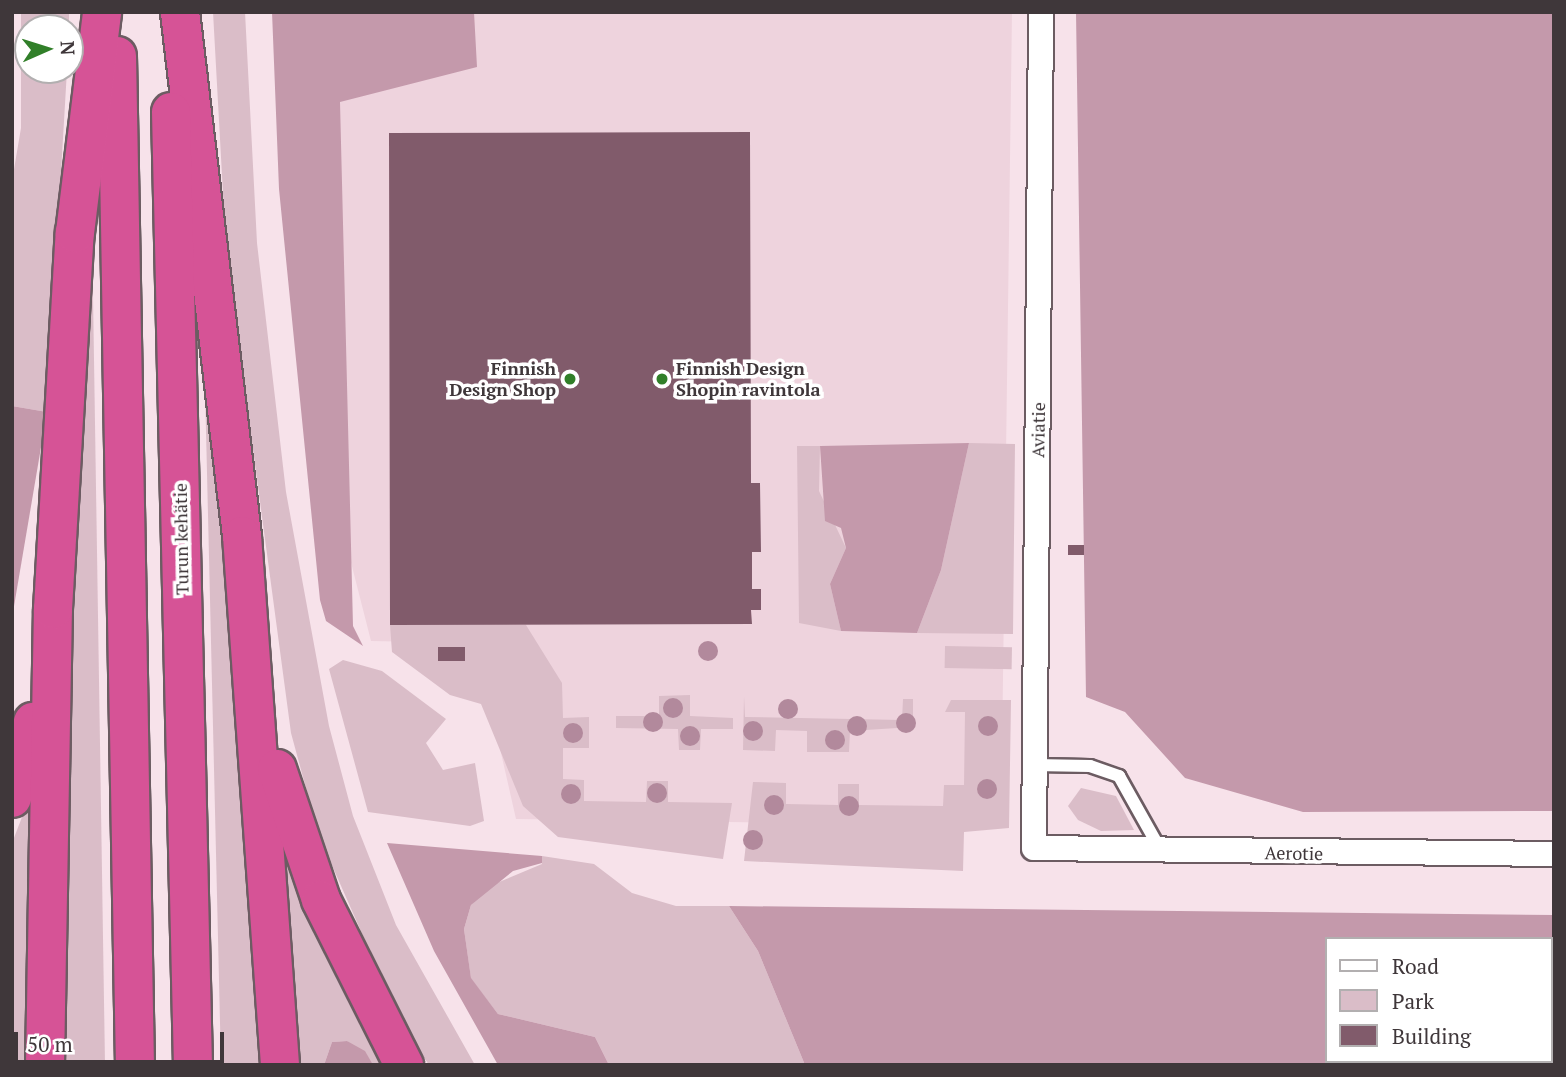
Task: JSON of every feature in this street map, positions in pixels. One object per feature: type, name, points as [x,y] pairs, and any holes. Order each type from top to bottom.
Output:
[{"type":"highway","points":[[45,1065],[50,656],[75,233],[102,12]]},
{"type":"highway","points":[[116,12],[135,1065]]},
{"type":"highway","name":"Turun kehätie","points":[[169,12],[193,1065]]},
{"type":"highway","points":[[180,12],[213,264],[257,706],[280,1065]]},
{"type":"highway","points":[[12,798],[50,656]]},
{"type":"highway","points":[[257,706],[321,900],[404,1065]]},
{"type":"street","name":"Aviatie","points":[[1034,848],[1041,12]]},
{"type":"street","name":"Aerotie","points":[[1034,848],[1554,854]]},
{"type":"lane","points":[[1034,765],[1090,766],[1119,776],[1160,850]]},
{"type":"shaded area","points":[[272,12],[474,12],[477,67],[340,102],[353,626],[363,646],[326,621],[320,600],[279,189]]},
{"type":"shaded area","points":[[403,12],[1012,12],[1001,826],[516,819],[476,643],[371,641],[343,531],[313,40]]},
{"type":"shaded area","points":[[1076,12],[1554,12],[1554,811],[1303,812],[1185,778],[1125,712],[1086,697]]},
{"type":"shaded area","points":[[12,406],[47,412],[12,618]]},
{"type":"shaded area","points":[[969,443],[941,570],[917,633],[841,631],[830,584],[846,548],[841,528],[825,521],[820,446]]},
{"type":"shaded area","points":[[387,843],[542,856],[542,863],[513,871],[471,905],[464,929],[471,978],[498,1014],[595,1037],[609,1065],[498,1065],[434,951]]},
{"type":"shaded area","points":[[729,906],[1554,915],[1554,1065],[805,1065],[758,951]]},
{"type":"shaded area","points":[[347,1041],[365,1051],[373,1065],[324,1065],[332,1042]]},
{"type":"green space","points":[[21,12],[69,12],[69,14]]},
{"type":"green space","points":[[213,12],[245,12],[257,243],[286,492],[329,726],[353,816],[396,925],[475,1065],[429,1065],[402,1024],[319,836],[291,733],[226,248]]},
{"type":"green space","points":[[21,84],[66,84],[47,412],[12,406],[12,181],[21,128]]},
{"type":"green space","points":[[92,231],[105,1065],[60,1065],[64,752]]},
{"type":"green space","points":[[203,303],[218,467],[267,1065],[221,1065]]},
{"type":"green space","points":[[969,443],[1015,444],[1013,634],[917,633],[941,570]]},
{"type":"green space","points":[[797,446],[820,446],[819,491],[846,548],[830,584],[841,631],[799,623]]},
{"type":"green space","points":[[390,625],[526,625],[562,683],[563,718],[589,717],[589,748],[563,748],[563,779],[584,780],[584,801],[646,802],[647,781],[668,781],[668,802],[732,803],[723,859],[558,837],[523,806],[481,704],[450,695],[392,652]]},
{"type":"green space","points":[[945,646],[1012,647],[1012,669],[945,668]]},
{"type":"green space","points":[[343,660],[382,671],[446,719],[426,743],[443,770],[475,763],[484,821],[470,826],[368,812],[329,669]]},
{"type":"green space","points":[[690,695],[690,716],[733,718],[733,729],[701,729],[700,750],[679,750],[678,729],[616,728],[616,716],[659,716],[659,696]]},
{"type":"green space","points":[[744,696],[745,717],[902,720],[903,699],[913,699],[913,727],[850,731],[849,752],[807,752],[807,731],[776,730],[775,751],[743,750]]},
{"type":"green space","points":[[951,700],[1011,700],[1009,828],[964,832],[963,871],[744,861],[753,782],[786,783],[786,804],[838,805],[838,784],[859,784],[859,805],[943,806],[944,785],[964,785],[965,712],[945,712]]},
{"type":"green space","points":[[1081,788],[1116,796],[1134,830],[1101,831],[1078,820],[1068,806]]},
{"type":"green space","points":[[29,799],[28,1065],[12,1065],[12,843]]},
{"type":"green space","points":[[281,831],[393,1065],[373,1065],[347,1041],[332,1042],[324,1065],[299,1065]]},
{"type":"green space","points":[[542,856],[594,864],[632,893],[676,906],[729,906],[758,951],[805,1065],[609,1065],[595,1037],[498,1014],[471,979],[464,929],[471,905],[487,887],[542,864]]},
{"type":"building","points":[[750,132],[751,483],[760,483],[761,552],[752,552],[752,589],[761,589],[761,610],[751,610],[752,624],[390,625],[389,133]]},
{"type":"building","points":[[1068,545],[1084,545],[1084,555],[1068,555]]},
{"type":"building","points":[[438,647],[465,647],[465,661],[438,661]]},
{"type":"place","name":"Finnish Design Shop","points":[[570,379]]},
{"type":"place","name":"Finnish Design Shopin ravintola","points":[[662,379]]}]
